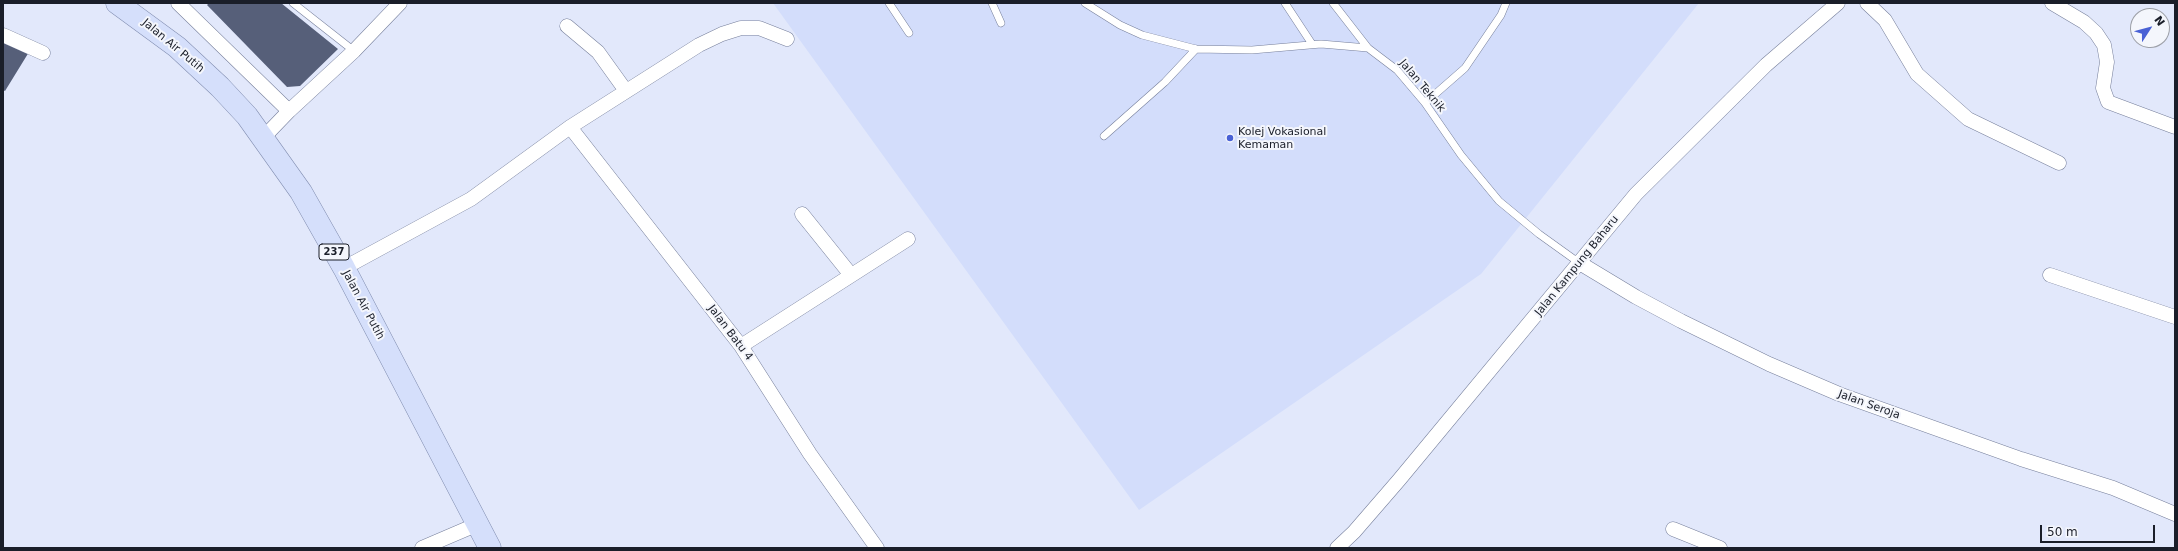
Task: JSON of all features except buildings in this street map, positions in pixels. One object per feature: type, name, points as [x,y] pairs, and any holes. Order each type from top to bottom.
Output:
[{"type":"main road","name":"Jalan Air Putih","points":[[117,3],[177,47],[220,87],[247,116],[301,192],[344,268],[490,548]]},
{"type":"street","points":[[178,3],[289,111]]},
{"type":"street","points":[[263,138],[289,111],[354,51],[400,3]]},
{"type":"street","name":"Jalan Kampung Baharu","points":[[1339,547],[1354,532],[1403,475],[1533,320],[1578,262],[1636,194],[1686,142],[1766,65],[1838,3]]},
{"type":"street","points":[[1867,3],[1885,20],[1917,74],[1968,119],[2059,163]]},
{"type":"street","points":[[2052,3],[2084,22],[2096,33],[2104,46],[2107,62],[2103,88],[2105,99],[2108,102],[2175,127]]},
{"type":"street","points":[[567,26],[598,52],[626,91]]},
{"type":"street","points":[[344,268],[471,198],[570,127],[626,91],[722,34],[741,28],[759,28],[787,38]]},
{"type":"street","points":[[3,35],[43,52]]},
{"type":"street","name":"Jalan Batu 4","points":[[570,127],[741,346],[810,454],[877,548]]},
{"type":"street","points":[[802,214],[851,275]]},
{"type":"street","points":[[741,346],[908,239]]},
{"type":"street","name":"Jalan Seroja","points":[[1578,262],[1636,297],[1768,364],[1832,391],[2021,459],[2113,488],[2175,514]]},
{"type":"street","points":[[2050,275],[2175,317]]},
{"type":"street","points":[[422,548],[478,524]]},
{"type":"street","points":[[1672,529],[1720,548]]},
{"type":"lane","points":[[293,3],[354,51]]},
{"type":"lane","points":[[888,3],[909,33]]},
{"type":"lane","points":[[992,3],[1001,23]]},
{"type":"lane","points":[[1085,3],[1120,25],[1142,35],[1196,49],[1252,50],[1312,44],[1368,48]]},
{"type":"lane","points":[[1285,3],[1312,44]]},
{"type":"lane","name":"Jalan Teknik","points":[[1333,3],[1368,48],[1397,70],[1425,103],[1461,155],[1499,201],[1539,234],[1578,262]]},
{"type":"lane","points":[[1425,103],[1466,68],[1501,15],[1506,3]]},
{"type":"lane","points":[[1104,136],[1160,87],[1196,49]]},
{"type":"shaded area","name":"Kolej Vokasional Kemaman","points":[[773,3],[1699,3],[1481,274],[1139,510]]},
{"type":"place","name":"Kolej Vokasional Kemaman","points":[[1230,138]]}]
